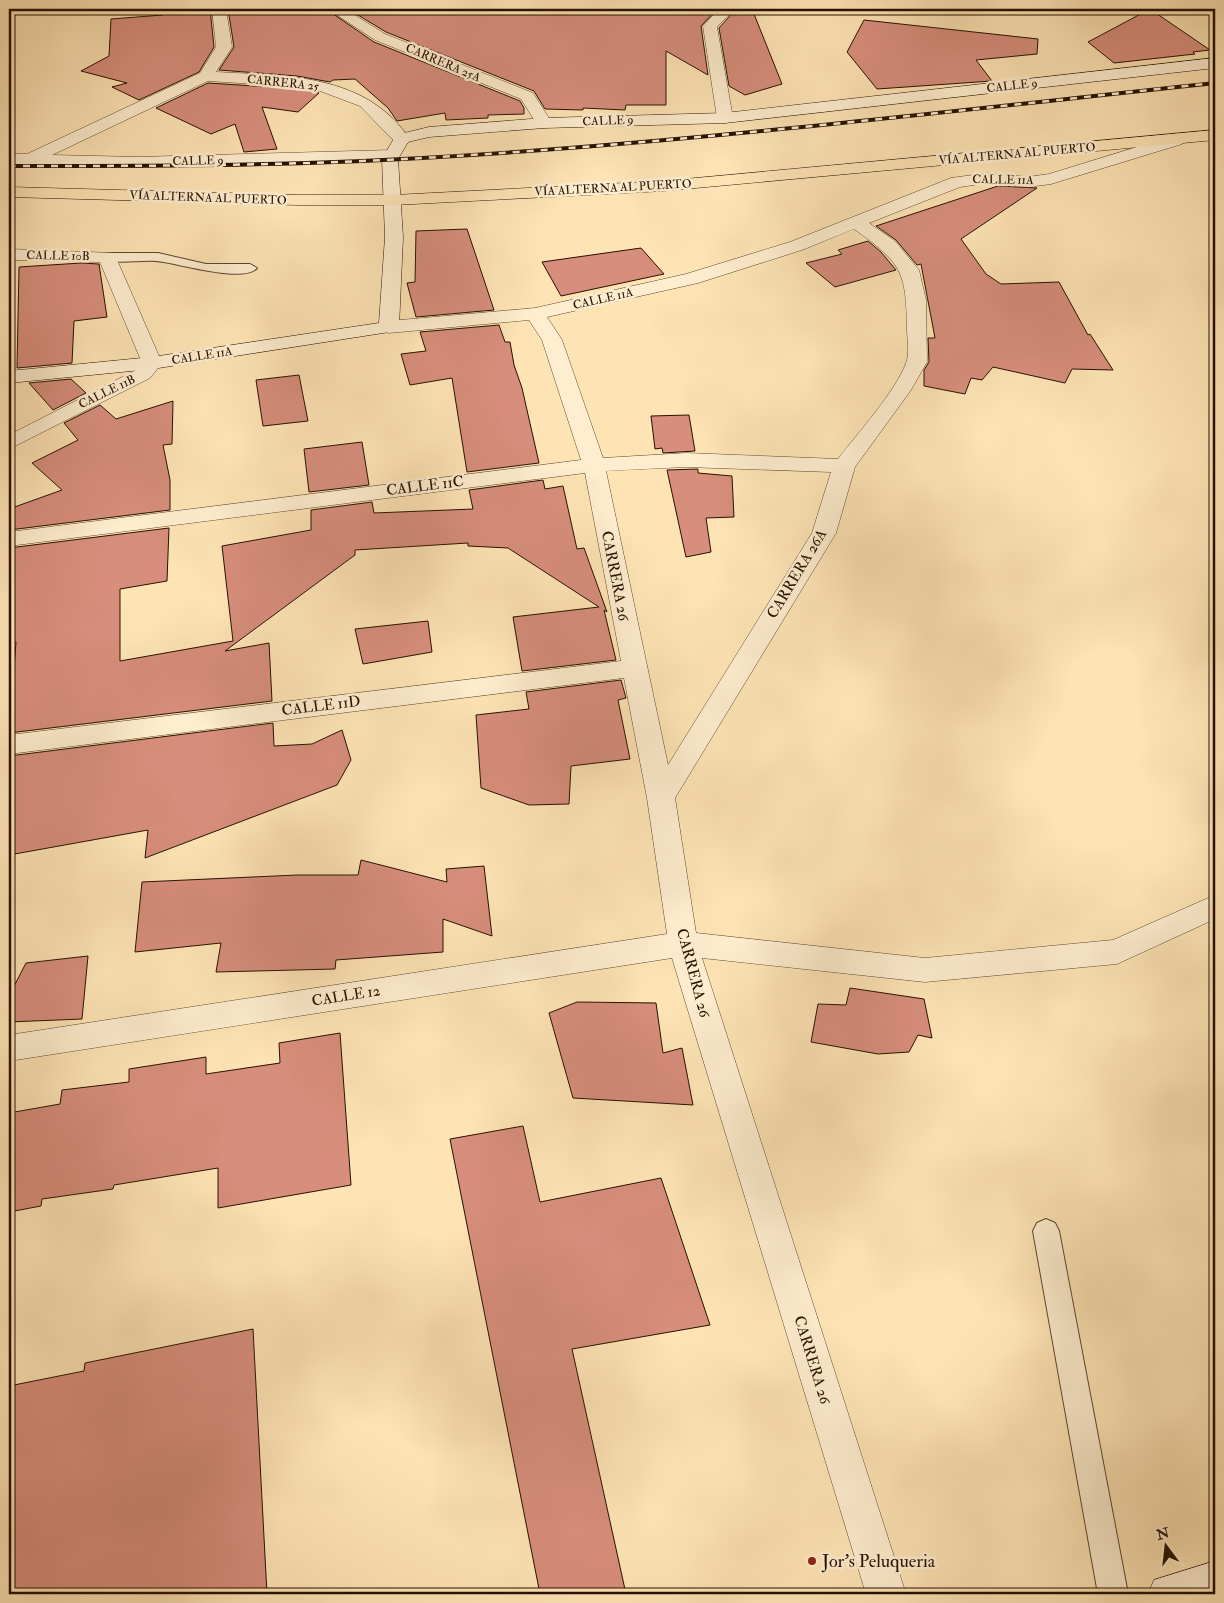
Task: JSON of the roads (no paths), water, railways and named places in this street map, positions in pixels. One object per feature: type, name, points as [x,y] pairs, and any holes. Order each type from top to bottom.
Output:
[{"type":"main road","name":"VÍA ALTERNA AL PUERTO","points":[[9,192],[298,200],[394,200],[663,186],[1215,135]]},
{"type":"street","points":[[206,76],[224,47],[219,9]]},
{"type":"street","name":"CARRERA 25A","points":[[335,9],[380,37],[527,96],[544,123]]},
{"type":"street","points":[[725,118],[710,26],[727,9]]},
{"type":"street","name":"CALLE 9","points":[[402,139],[429,132],[544,123],[725,118],[1215,64]]},
{"type":"street","name":"CARRERA 25","points":[[28,160],[206,76],[302,82],[325,87],[366,103],[402,139]]},
{"type":"street","points":[[388,328],[394,237],[394,200],[390,159],[402,139]]},
{"type":"street","name":"CALLE 11A","points":[[9,377],[152,363],[388,328],[535,314],[691,279],[796,246],[958,182],[988,178],[1028,182],[1051,179],[1176,140]]},
{"type":"street","name":"CALLE 9","points":[[9,159],[156,162],[392,154]]},
{"type":"street","name":"CARRERA 26A","points":[[661,798],[824,533],[844,466],[904,386],[917,362],[916,300],[910,270],[889,245],[856,222]]},
{"type":"street","name":"CALLE 10B","points":[[9,254],[107,257]]},
{"type":"street","points":[[107,257],[152,363]]},
{"type":"street","name":"CARRERA 26","points":[[535,314],[552,340],[594,465],[633,668],[661,798],[683,944],[886,1594]]},
{"type":"street","name":"CALLE 11B","points":[[9,443],[144,374],[152,363]]},
{"type":"street","name":"CALLE 11C","points":[[9,539],[594,465],[686,460],[844,466]]},
{"type":"street","name":"CALLE 11D","points":[[9,745],[633,668]]},
{"type":"street","name":"CALLE 12","points":[[9,1048],[683,944],[925,970],[1117,952],[1215,906]]},
{"type":"street","points":[[1168,1594],[1215,1581]]},
{"type":"lane","points":[[107,257],[158,257],[206,268],[250,268]]},
{"type":"lane","points":[[1046,1231],[1113,1594]]},
{"type":"railway","points":[[9,166],[319,163],[521,152],[720,135],[1215,83]]},
{"type":"place","name":"Jor's Peluqueria","points":[[812,1561]]}]
